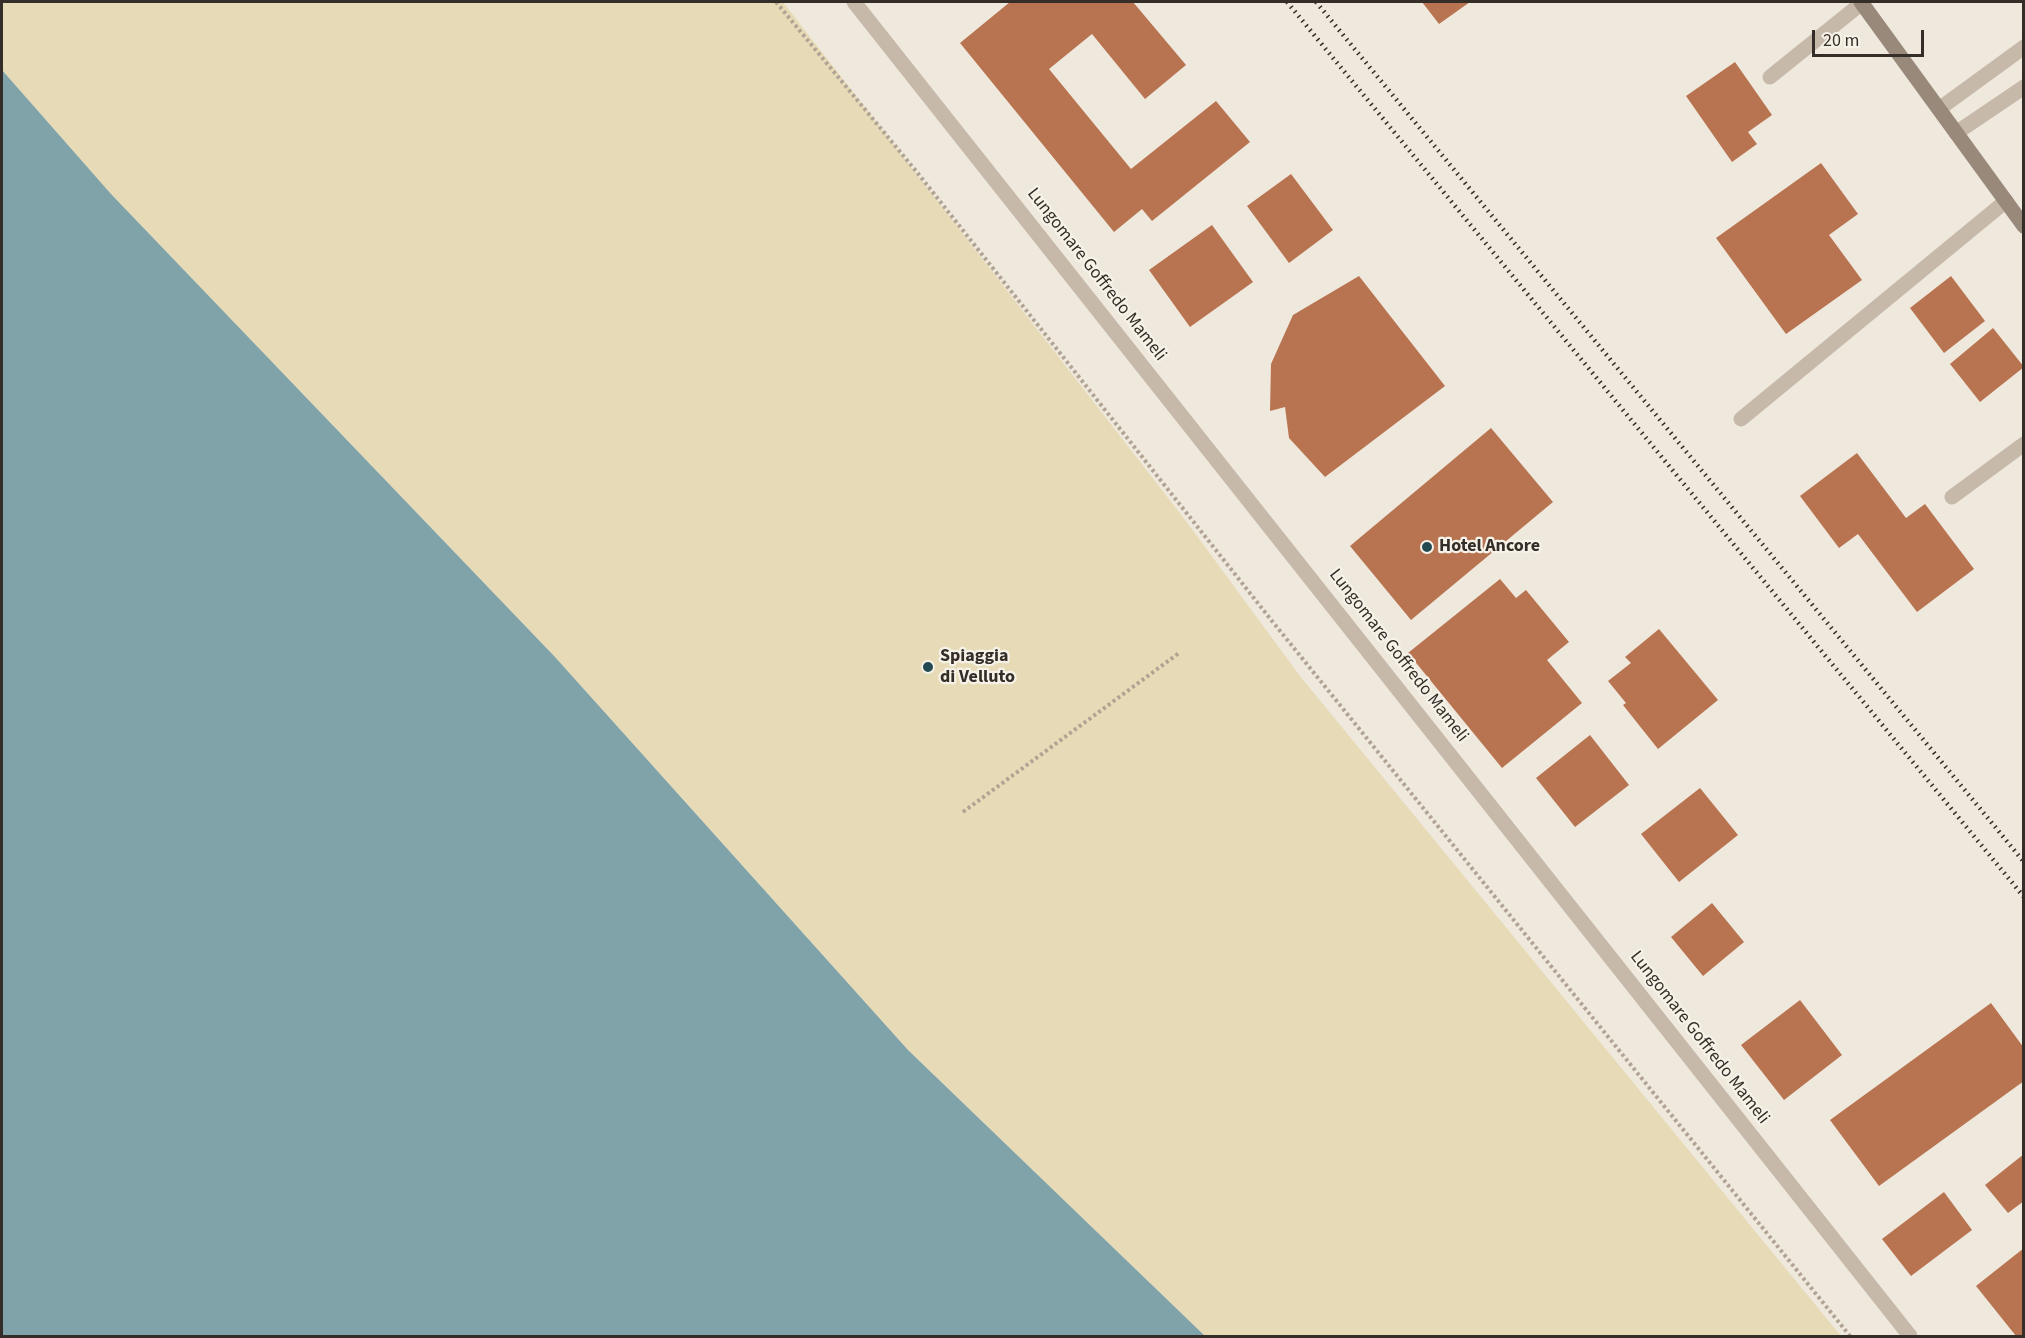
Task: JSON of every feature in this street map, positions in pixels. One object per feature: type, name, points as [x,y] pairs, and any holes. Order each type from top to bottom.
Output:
[{"type":"main road","points":[[1862,2],[2024,225]]},
{"type":"street","name":"Lungomare Goffredo Mameli","points":[[854,2],[1910,1336]]},
{"type":"street","points":[[1770,77],[1862,2]]},
{"type":"street","points":[[1939,109],[2024,47]]},
{"type":"street","points":[[1956,133],[2024,87]]},
{"type":"street","points":[[1742,419],[2006,201]]},
{"type":"street","points":[[1952,497],[2024,444]]},
{"type":"path","points":[[776,2],[916,171],[1272,621],[1850,1336]]},
{"type":"path","points":[[963,812],[1179,653]]},
{"type":"sand","name":"Spiaggia di Velluto","points":[[2,2],[783,2],[1186,521],[1300,676],[1841,1336],[1205,1336],[908,1050],[555,657],[111,194],[2,70]]},
{"type":"water","points":[[2,70],[111,194],[555,657],[908,1050],[1205,1336],[2,1336]]},
{"type":"building","points":[[1010,2],[1133,2],[1186,65],[1145,99],[1092,34],[1049,69],[1131,169],[1216,101],[1250,142],[1152,221],[1142,209],[1114,232],[960,43]]},
{"type":"building","points":[[1422,2],[1470,2],[1439,24]]},
{"type":"building","points":[[1735,62],[1772,115],[1748,132],[1757,144],[1732,162],[1686,96]]},
{"type":"building","points":[[1821,163],[1858,214],[1829,235],[1862,280],[1786,334],[1716,238]]},
{"type":"building","points":[[1291,174],[1333,230],[1289,263],[1247,206]]},
{"type":"building","points":[[1212,225],[1253,282],[1190,327],[1149,270]]},
{"type":"building","points":[[1359,276],[1445,386],[1325,477],[1289,438],[1285,407],[1270,411],[1271,364],[1293,315]]},
{"type":"building","points":[[1951,276],[1985,321],[1944,353],[1910,308]]},
{"type":"building","points":[[1993,328],[2024,367],[1980,402],[1950,364]]},
{"type":"building","points":[[1491,428],[1553,502],[1411,620],[1350,546]]},
{"type":"building","points":[[1857,453],[1906,518],[1925,504],[1974,569],[1917,612],[1858,534],[1839,548],[1800,496]]},
{"type":"building","points":[[1500,579],[1516,598],[1526,590],[1569,642],[1547,660],[1582,703],[1502,768],[1408,653]]},
{"type":"building","points":[[1659,629],[1718,700],[1658,749],[1623,705],[1626,703],[1608,681],[1631,663],[1625,657]]},
{"type":"building","points":[[1590,735],[1629,785],[1575,827],[1536,778]]},
{"type":"building","points":[[1700,788],[1738,835],[1679,882],[1641,834]]},
{"type":"building","points":[[1712,903],[1744,942],[1703,976],[1671,937]]},
{"type":"building","points":[[1800,1000],[1842,1055],[1784,1100],[1741,1045]]},
{"type":"building","points":[[1991,1003],[2024,1048],[2024,1081],[1879,1186],[1830,1120]]},
{"type":"building","points":[[2024,1154],[2024,1201],[2008,1213],[1985,1185]]},
{"type":"building","points":[[1944,1192],[1972,1230],[1911,1276],[1882,1239]]},
{"type":"building","points":[[2024,1248],[2024,1336],[2016,1336],[1976,1286]]},
{"type":"railway","points":[[1287,2],[2024,897]]},
{"type":"railway","points":[[1316,2],[2024,862]]},
{"type":"place","name":"Hotel Ancore","points":[[1427,547]]},
{"type":"place","name":"Spiaggia di Velluto","points":[[928,667]]}]
